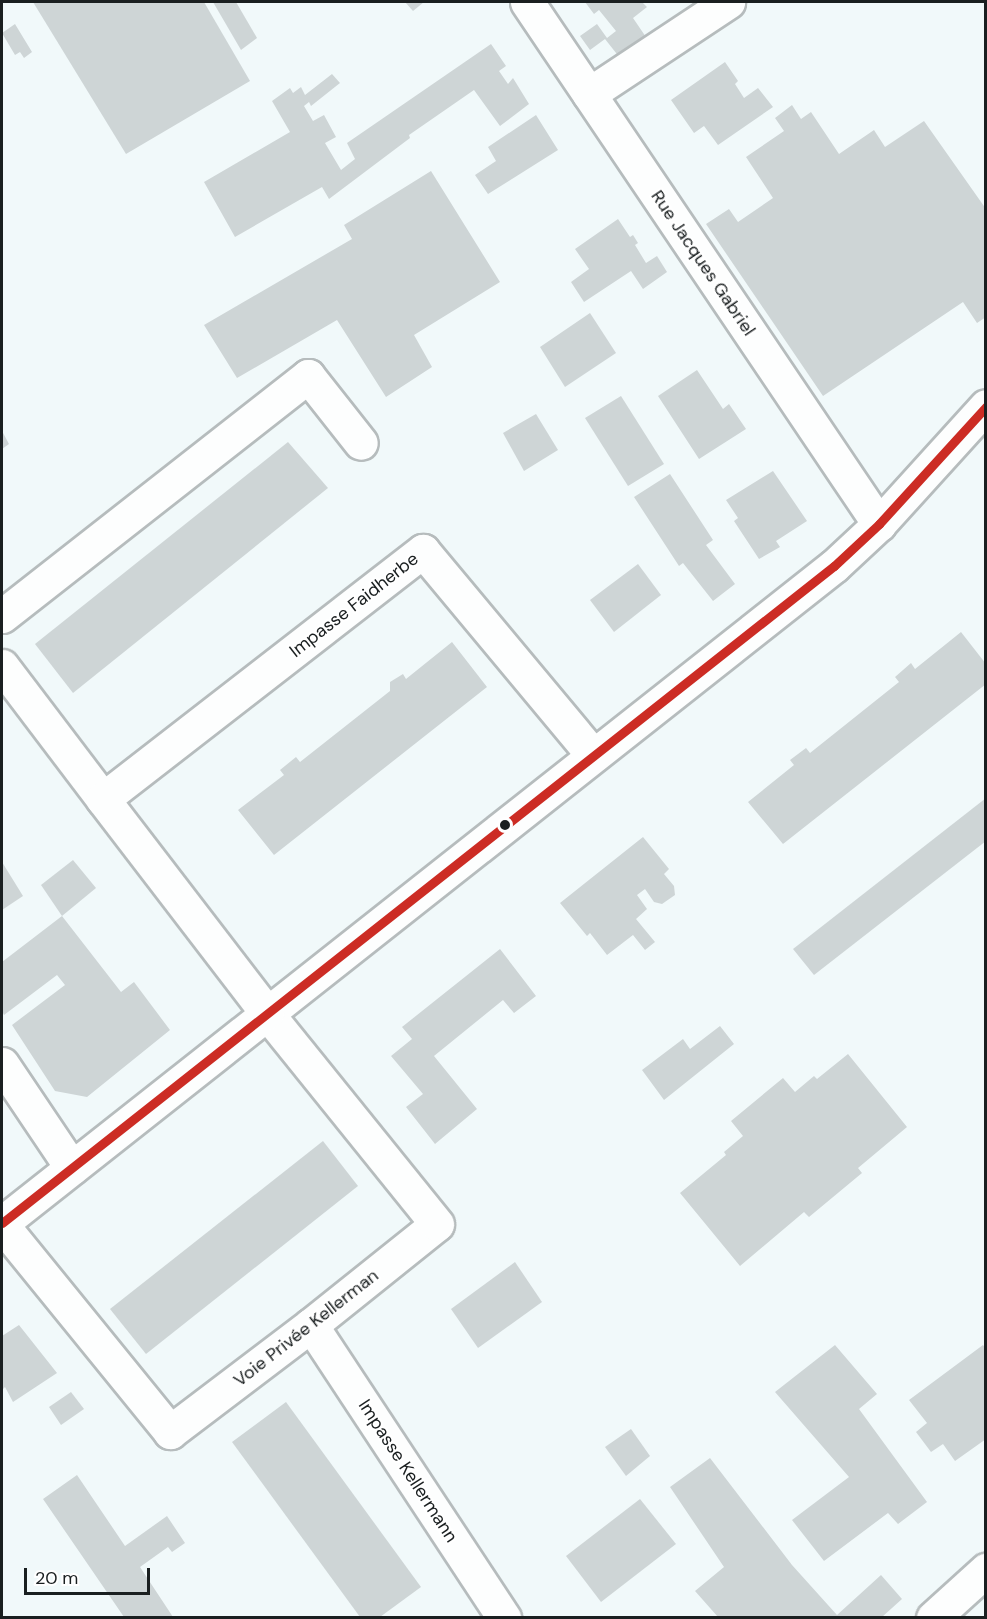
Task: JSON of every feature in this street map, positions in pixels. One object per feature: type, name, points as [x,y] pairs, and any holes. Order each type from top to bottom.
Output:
[{"type":"street","name":"Rue Jacques Gabriel","points":[[527,2],[879,524]]},
{"type":"street","points":[[589,94],[728,2]]},
{"type":"street","points":[[2,616],[308,376],[361,443]]},
{"type":"street","points":[[2,1224],[834,566],[879,524],[986,406]]},
{"type":"street","name":"Impasse Faidherbe","points":[[103,799],[423,551],[593,755]]},
{"type":"street","points":[[2,666],[267,1013]]},
{"type":"street","name":"Voie Privée Kellerman","points":[[2,1224],[170,1432],[311,1325],[437,1224],[267,1013]]},
{"type":"street","points":[[2,1064],[72,1168]]},
{"type":"street","name":"Impasse Kellermann","points":[[311,1325],[504,1617]]},
{"type":"street","points":[[933,1617],[986,1570]]},
{"type":"building","points":[[33,2],[204,2],[250,81],[126,154]]},
{"type":"building","points":[[213,2],[236,2],[257,38],[241,50]]},
{"type":"building","points":[[405,2],[424,2],[413,11]]},
{"type":"building","points":[[585,2],[642,2],[647,7],[633,18],[648,40],[620,58],[605,39],[590,50],[580,36],[597,24],[607,38],[616,31],[599,10],[594,14]]},
{"type":"building","points":[[15,24],[32,52],[24,58],[20,52],[15,55],[2,33]]},
{"type":"building","points":[[491,44],[506,66],[499,71],[508,84],[513,78],[529,104],[500,126],[474,90],[409,135],[410,138],[329,199],[322,187],[235,237],[204,182],[290,132],[272,101],[290,88],[293,93],[301,87],[305,95],[332,74],[340,83],[311,106],[309,102],[304,106],[313,121],[324,115],[336,137],[325,143],[341,170],[355,159],[347,143]]},
{"type":"building","points":[[725,62],[738,81],[735,84],[744,98],[758,88],[773,107],[718,145],[704,126],[694,133],[671,100]]},
{"type":"building","points":[[792,105],[801,119],[811,112],[839,154],[874,130],[885,147],[924,121],[986,209],[986,317],[977,323],[963,302],[823,396],[706,224],[729,209],[738,222],[773,198],[746,157],[784,131],[775,118]]},
{"type":"building","points":[[536,115],[558,150],[488,194],[475,175],[496,161],[488,147]]},
{"type":"building","points":[[431,171],[500,282],[414,335],[432,367],[386,397],[337,320],[237,378],[204,325],[352,239],[344,225]]},
{"type":"building","points":[[618,219],[630,237],[633,235],[638,243],[635,245],[646,263],[657,256],[667,272],[643,289],[631,271],[584,302],[571,282],[589,269],[575,249]]},
{"type":"building","points":[[590,313],[616,353],[565,387],[540,347]]},
{"type":"building","points":[[697,370],[723,409],[729,404],[746,429],[699,459],[658,396]]},
{"type":"building","points":[[621,396],[664,464],[628,486],[585,418]]},
{"type":"building","points":[[536,414],[558,450],[524,471],[503,433]]},
{"type":"building","points":[[2,431],[9,444],[2,449]]},
{"type":"building","points":[[288,442],[328,488],[73,693],[35,644]]},
{"type":"building","points":[[773,471],[807,521],[776,541],[780,547],[759,559],[734,521],[738,518],[726,500]]},
{"type":"building","points":[[670,474],[713,540],[706,545],[735,584],[713,601],[683,563],[679,566],[634,497]]},
{"type":"building","points":[[638,564],[661,595],[614,632],[590,600]]},
{"type":"building","points":[[961,632],[986,664],[986,684],[783,844],[748,802],[794,765],[790,760],[806,748],[810,753],[899,682],[895,677],[911,663],[915,669]]},
{"type":"building","points":[[452,642],[487,687],[274,855],[238,810],[284,775],[280,770],[296,757],[300,762],[390,691],[390,682],[403,674],[406,679]]},
{"type":"building","points":[[986,798],[986,841],[814,975],[793,949]]},
{"type":"building","points":[[643,837],[669,869],[664,874],[674,886],[675,895],[662,904],[654,902],[645,889],[637,895],[647,909],[636,919],[655,942],[645,950],[633,935],[607,955],[590,933],[587,936],[560,903]]},
{"type":"building","points":[[73,860],[96,888],[62,916],[41,885]]},
{"type":"building","points":[[2,862],[23,896],[2,910]]},
{"type":"building","points":[[62,916],[121,992],[134,982],[170,1030],[87,1097],[55,1091],[12,1025],[65,985],[57,975],[4,1015],[2,1011],[2,962]]},
{"type":"building","points":[[500,949],[536,996],[514,1013],[503,1000],[434,1056],[477,1109],[435,1144],[406,1107],[423,1094],[391,1056],[412,1039],[402,1027]]},
{"type":"building","points":[[720,1026],[734,1044],[664,1100],[642,1070],[683,1039],[690,1049]]},
{"type":"building","points":[[848,1054],[907,1127],[858,1168],[862,1173],[809,1217],[804,1212],[740,1266],[680,1193],[726,1155],[724,1152],[743,1136],[731,1121],[783,1078],[795,1092],[814,1076],[817,1079]]},
{"type":"building","points":[[323,1141],[358,1186],[146,1354],[110,1309]]},
{"type":"building","points":[[515,1262],[542,1302],[478,1348],[451,1309]]},
{"type":"building","points":[[19,1325],[57,1373],[13,1402],[5,1387],[2,1390],[2,1336]]},
{"type":"building","points":[[835,1345],[877,1394],[859,1409],[927,1502],[898,1524],[888,1513],[824,1561],[792,1520],[849,1477],[775,1392]]},
{"type":"building","points":[[983,1345],[986,1349],[986,1439],[955,1461],[943,1444],[931,1452],[916,1432],[927,1423],[909,1400]]},
{"type":"building","points":[[71,1392],[84,1409],[61,1425],[49,1407]]},
{"type":"building","points":[[286,1402],[421,1587],[380,1617],[360,1617],[232,1442]]},
{"type":"building","points":[[631,1429],[650,1456],[626,1476],[605,1447]]},
{"type":"building","points":[[710,1458],[792,1565],[837,1615],[881,1575],[902,1599],[882,1617],[718,1617],[695,1591],[724,1567],[670,1487]]},
{"type":"building","points":[[77,1475],[125,1546],[167,1516],[185,1543],[172,1552],[168,1547],[140,1567],[173,1617],[124,1617],[43,1499]]},
{"type":"building","points":[[640,1499],[676,1544],[601,1602],[566,1556]]},
{"type":"transit line","points":[[2,1223],[834,566],[879,524],[986,407]]}]
